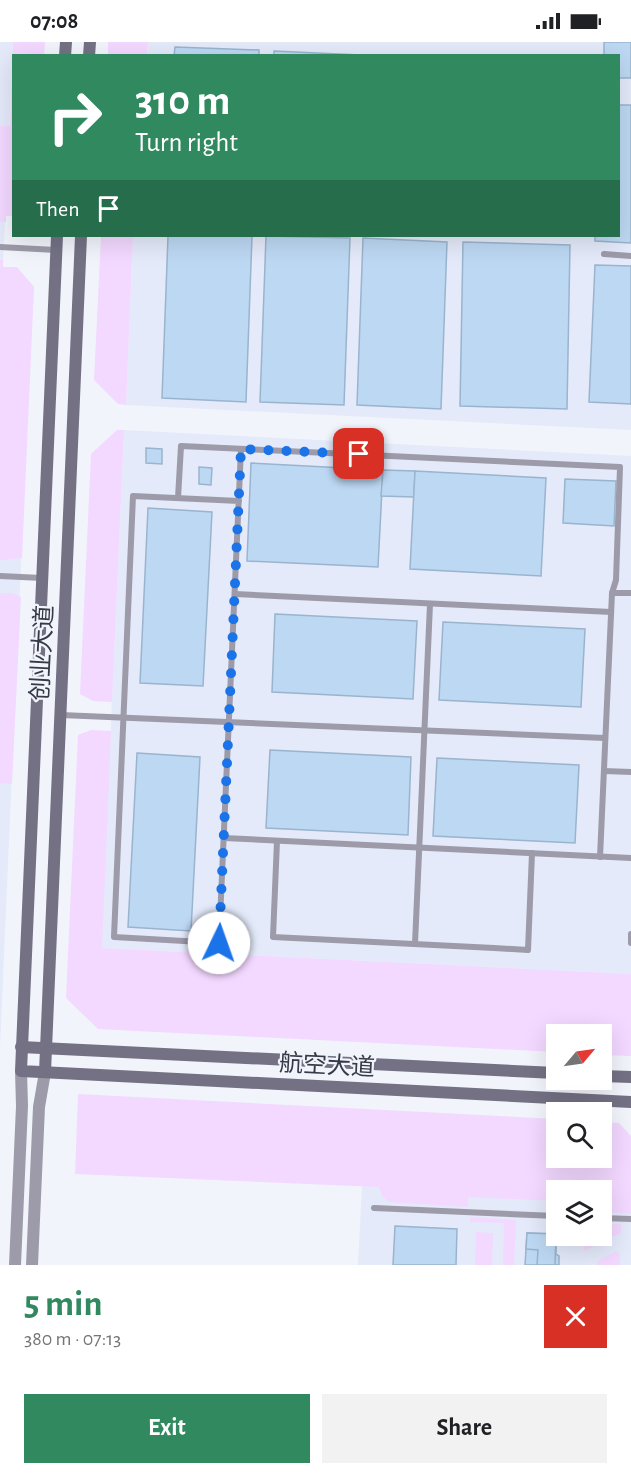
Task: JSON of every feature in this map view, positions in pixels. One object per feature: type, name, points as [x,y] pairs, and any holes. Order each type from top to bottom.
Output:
[{"type":"main road","name":"创业大道","points":[[21,1071],[57,237]]},
{"type":"main road","name":"创业大道","points":[[45,1072],[81,237]]},
{"type":"main road","name":"航空大道","points":[[21,1047],[546,1073]]},
{"type":"main road","name":"航空大道","points":[[21,1071],[631,1102]]},
{"type":"main road","points":[[612,1076],[631,1077]]},
{"type":"street","points":[[15,1265],[22,1106],[21,1071]]},
{"type":"street","points":[[32,1265],[39,1107],[45,1072]]},
{"type":"lane","points":[[0,248],[56,250]]},
{"type":"lane","points":[[604,254],[631,256]]},
{"type":"lane","points":[[178,498],[181,446],[620,467],[616,580],[612,592],[600,856]]},
{"type":"lane","points":[[239,501],[134,496],[114,937],[219,943],[235,594],[239,501],[241,449]]},
{"type":"lane","points":[[0,576],[42,578]]},
{"type":"lane","points":[[612,592],[631,594]]},
{"type":"lane","points":[[235,594],[611,612]]},
{"type":"lane","points":[[415,944],[430,604]]},
{"type":"lane","points":[[60,715],[605,738]]},
{"type":"lane","points":[[604,771],[631,772]]},
{"type":"lane","points":[[224,838],[631,858]]},
{"type":"lane","points":[[277,841],[273,937],[528,950],[532,853]]},
{"type":"lane","points":[[631,934],[631,943]]},
{"type":"lane","points":[[374,1208],[546,1216]]},
{"type":"lane","points":[[612,1218],[631,1219]]},
{"type":"shaded area","points":[[0,42],[13,42],[12,54],[0,331]]},
{"type":"shaded area","points":[[13,42],[45,42],[44,54],[13,54]]},
{"type":"shaded area","points":[[108,42],[148,42],[147,54],[108,54]]},
{"type":"shaded area","points":[[148,42],[631,42],[631,430],[126,405],[133,237],[620,237],[620,54],[147,54]]},
{"type":"shaded area","points":[[12,70],[12,216],[6,216],[6,222],[0,222],[0,126],[10,126]]},
{"type":"shaded area","points":[[101,237],[133,237],[126,405],[118,404],[94,380]]},
{"type":"shaded area","points":[[0,260],[3,260],[3,267],[17,267],[34,287],[22,558],[0,560]]},
{"type":"shaded area","points":[[0,425],[26,450],[0,1047]]},
{"type":"shaded area","points":[[117,430],[124,430],[112,702],[93,701],[80,694],[91,454]]},
{"type":"shaded area","points":[[124,430],[631,456],[631,974],[101,948]]},
{"type":"shaded area","points":[[0,593],[12,593],[21,597],[12,784],[0,783]]},
{"type":"shaded area","points":[[91,730],[111,731],[102,948],[631,974],[631,1056],[612,1055],[612,1024],[546,1024],[546,1051],[98,1029],[66,998],[78,735]]},
{"type":"shaded area","points":[[78,1094],[546,1118],[546,1168],[612,1168],[612,1123],[619,1123],[631,1136],[631,1214],[612,1213],[612,1180],[546,1180],[546,1201],[468,1197],[468,1207],[389,1202],[383,1197],[379,1187],[75,1174]]},
{"type":"shaded area","points":[[362,1186],[546,1195],[546,1246],[612,1246],[612,1197],[631,1198],[631,1265],[358,1265]]},
{"type":"shaded area","points":[[470,1217],[516,1220],[514,1265],[503,1265],[504,1223],[470,1222]]},
{"type":"shaded area","points":[[612,1224],[621,1224],[621,1233],[612,1237]]},
{"type":"shaded area","points":[[476,1232],[493,1233],[492,1265],[475,1265]]},
{"type":"shaded area","points":[[584,1246],[594,1246],[584,1251]]},
{"type":"shaded area","points":[[616,1251],[620,1254],[620,1265],[597,1265],[598,1261]]},
{"type":"building","points":[[604,42],[631,42],[631,78],[620,78],[620,54],[604,54]]},
{"type":"building","points":[[175,47],[259,50],[259,54],[174,54]]},
{"type":"building","points":[[274,51],[338,54],[274,54]]},
{"type":"building","points":[[620,105],[631,105],[631,243],[595,241],[595,237],[620,237]]},
{"type":"building","points":[[168,237],[252,237],[246,402],[162,398]]},
{"type":"building","points":[[266,237],[350,238],[344,405],[260,402]]},
{"type":"building","points":[[363,238],[447,242],[441,409],[357,405]]},
{"type":"building","points":[[463,242],[570,245],[567,409],[460,406]]},
{"type":"building","points":[[595,265],[631,266],[631,404],[589,402]]},
{"type":"building","points":[[146,448],[162,449],[162,464],[146,463]]},
{"type":"building","points":[[251,463],[383,470],[378,567],[247,561]]},
{"type":"building","points":[[199,467],[212,468],[211,485],[199,484]]},
{"type":"building","points":[[383,470],[415,471],[414,497],[381,496]]},
{"type":"building","points":[[415,471],[546,478],[541,576],[410,569]]},
{"type":"building","points":[[565,479],[616,481],[614,526],[563,523]]},
{"type":"building","points":[[148,508],[212,512],[203,686],[140,683]]},
{"type":"building","points":[[275,614],[417,621],[413,699],[272,692]]},
{"type":"building","points":[[443,622],[585,629],[581,707],[439,700]]},
{"type":"building","points":[[270,750],[411,757],[408,835],[266,828]]},
{"type":"building","points":[[137,753],[200,757],[191,931],[128,927]]},
{"type":"building","points":[[437,758],[579,765],[575,843],[433,836]]},
{"type":"building","points":[[395,1226],[457,1229],[456,1265],[393,1265]]},
{"type":"building","points":[[527,1233],[546,1234],[546,1246],[556,1246],[559,1265],[525,1265]]},
{"type":"building","points":[[527,1233],[546,1234],[546,1246],[556,1246],[555,1265],[537,1265],[538,1250],[526,1249]]},
{"type":"route","points":[[219,943],[241,449],[359,454]]}]
